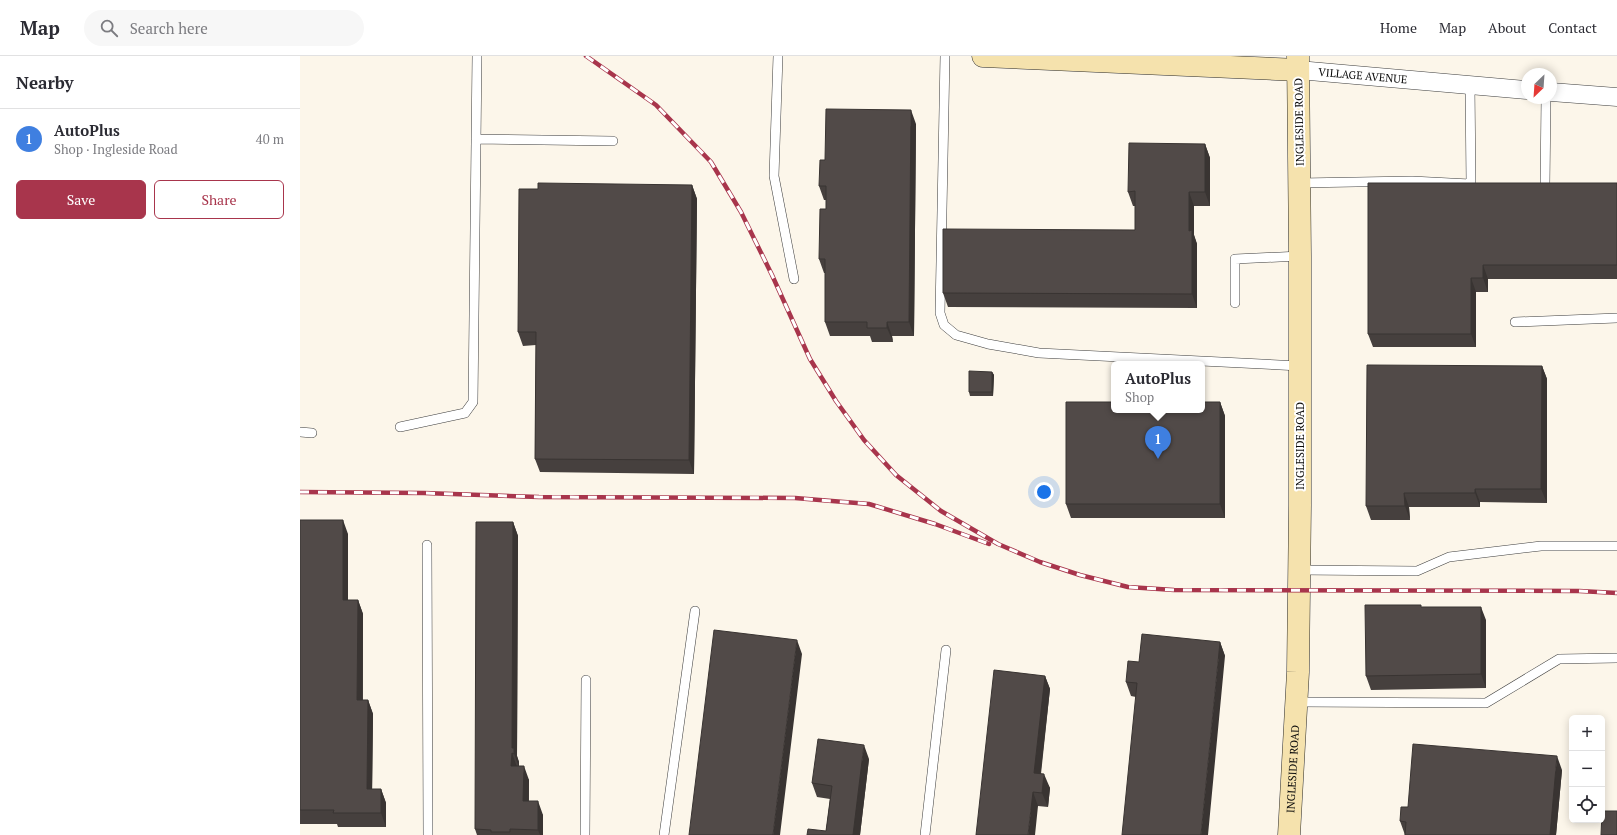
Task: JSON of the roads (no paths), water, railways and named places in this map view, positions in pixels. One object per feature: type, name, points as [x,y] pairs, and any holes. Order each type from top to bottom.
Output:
[{"type":"street","name":"VILLAGE AVENUE","points":[[983,56],[1298,63],[1470,85],[1521,89]]},
{"type":"street","name":"INGLESIDE ROAD","points":[[1289,835],[1296,702],[1299,570],[1300,183],[1298,63]]},
{"type":"street","points":[[1557,93],[1617,98]]},
{"type":"lane","points":[[400,427],[465,413],[472,402],[478,56]]},
{"type":"lane","points":[[778,56],[774,176],[794,279]]},
{"type":"lane","points":[[945,56],[940,313],[944,326],[956,334],[988,344],[1039,353],[1200,361]]},
{"type":"lane","points":[[1300,183],[1412,181],[1475,184],[1470,85]]},
{"type":"lane","points":[[1545,186],[1546,104]]},
{"type":"lane","points":[[476,139],[613,141]]},
{"type":"lane","points":[[1235,303],[1234,259],[1300,256]]},
{"type":"lane","points":[[1515,322],[1617,318]]},
{"type":"lane","points":[[1205,361],[1300,366]]},
{"type":"lane","points":[[300,432],[312,433]]},
{"type":"lane","points":[[427,545],[428,835]]},
{"type":"lane","points":[[1299,570],[1416,571],[1449,557],[1541,546],[1617,546]]},
{"type":"lane","points":[[664,835],[695,611]]},
{"type":"lane","points":[[925,835],[946,650]]},
{"type":"lane","points":[[1296,702],[1486,703],[1559,660],[1617,658]]},
{"type":"lane","points":[[585,835],[586,680]]},
{"type":"railway","points":[[586,56],[656,105],[711,162],[741,212],[772,275],[810,359],[836,401],[864,440],[896,475],[941,511],[998,544],[1040,562],[1080,575],[1128,587],[1174,590],[1579,591],[1617,593]]},
{"type":"railway","points":[[300,492],[424,493],[539,497],[795,498],[869,504],[935,524],[989,544]]},
{"type":"place","name":"AutoPlus","points":[[1158,459]]}]
